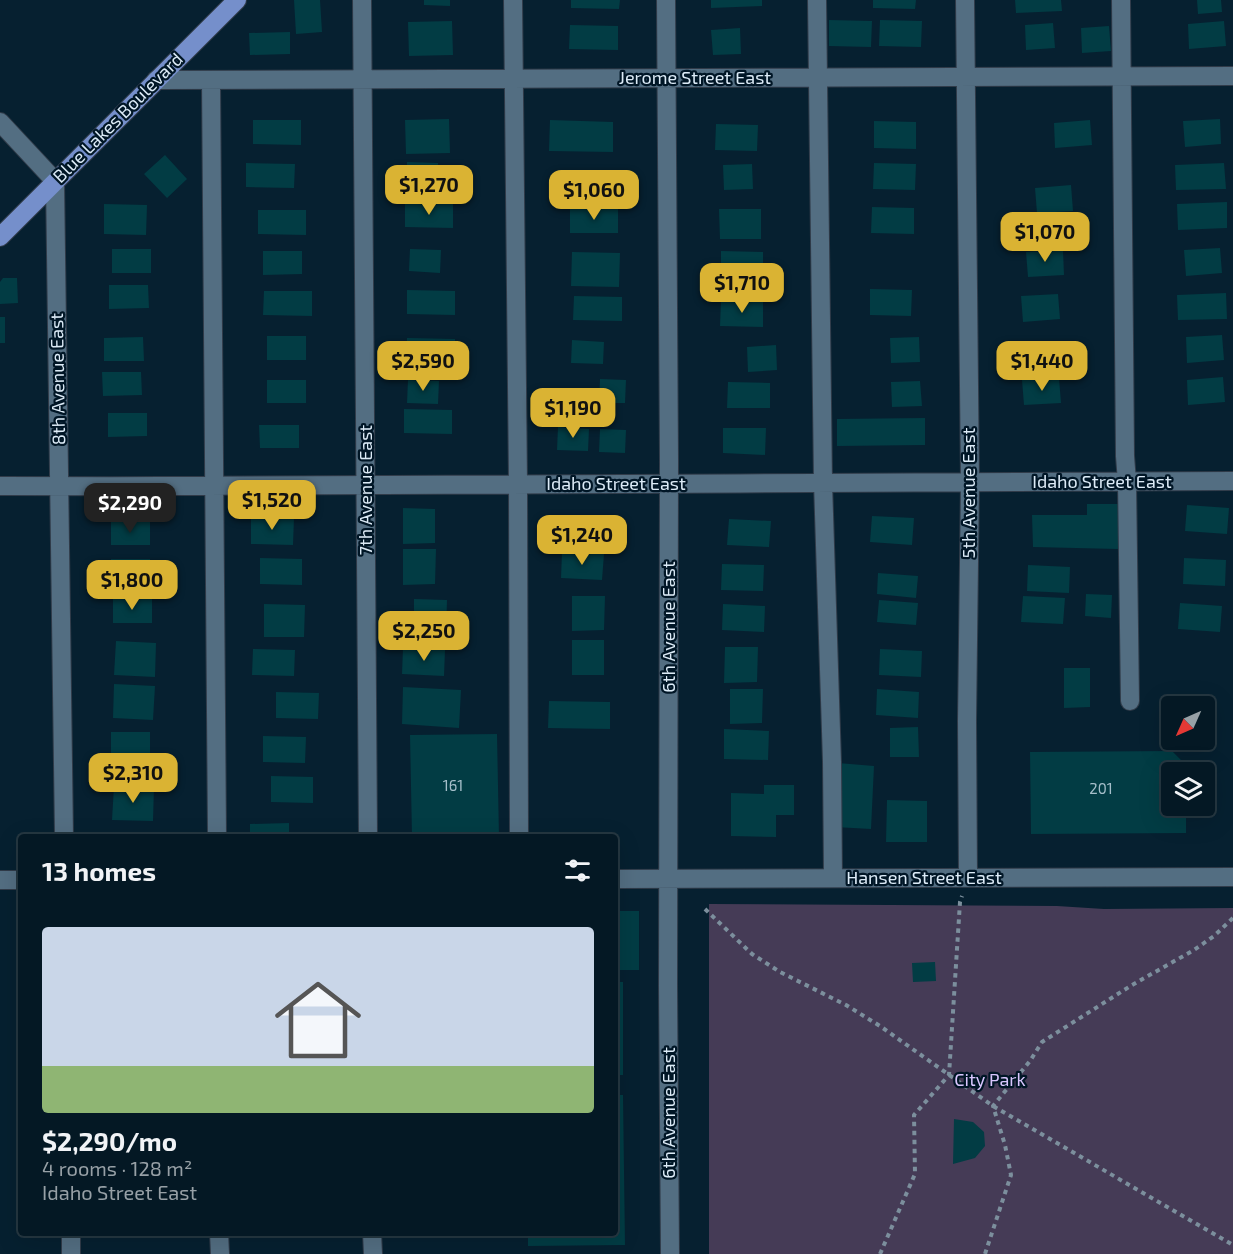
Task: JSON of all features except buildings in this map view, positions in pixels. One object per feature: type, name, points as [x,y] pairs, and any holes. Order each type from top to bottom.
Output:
[{"type":"main road","name":"Blue Lakes Boulevard","points":[[0,237],[237,0]]},
{"type":"street","name":"7th Avenue East","points":[[362,0],[368,834]]},
{"type":"street","points":[[513,0],[519,834]]},
{"type":"street","name":"6th Avenue East","points":[[666,0],[670,1254]]},
{"type":"street","points":[[817,0],[823,483],[832,762],[833,878]]},
{"type":"street","name":"5th Avenue East","points":[[965,0],[970,482],[968,878]]},
{"type":"street","points":[[1121,0],[1125,456],[1130,701]]},
{"type":"street","name":"Jerome Street East","points":[[156,80],[1233,76]]},
{"type":"street","points":[[212,80],[217,834]]},
{"type":"street","points":[[0,122],[55,181]]},
{"type":"street","name":"8th Avenue East","points":[[55,181],[64,834]]},
{"type":"street","name":"Idaho Street East","points":[[0,486],[1233,481]]},
{"type":"street","name":"Hansen Street East","points":[[618,879],[1233,878]]},
{"type":"street","points":[[0,880],[18,880]]},
{"type":"street","points":[[71,1236],[71,1254]]},
{"type":"street","points":[[219,1236],[220,1254]]},
{"type":"street","points":[[372,1236],[373,1254]]},
{"type":"path","points":[[880,1254],[915,1174],[914,1115],[949,1075],[960,902],[968,878]]},
{"type":"path","points":[[705,909],[752,954],[780,972],[846,1005],[880,1026],[993,1106],[1233,1245]]},
{"type":"path","points":[[993,1106],[1030,1061],[1042,1042],[1132,985],[1194,950],[1214,936],[1233,918]]},
{"type":"path","points":[[985,1254],[1011,1175],[993,1106]]},
{"type":"green space","name":"City Park","points":[[709,904],[1057,906],[1104,909],[1233,908],[1233,1254],[709,1254]]}]
